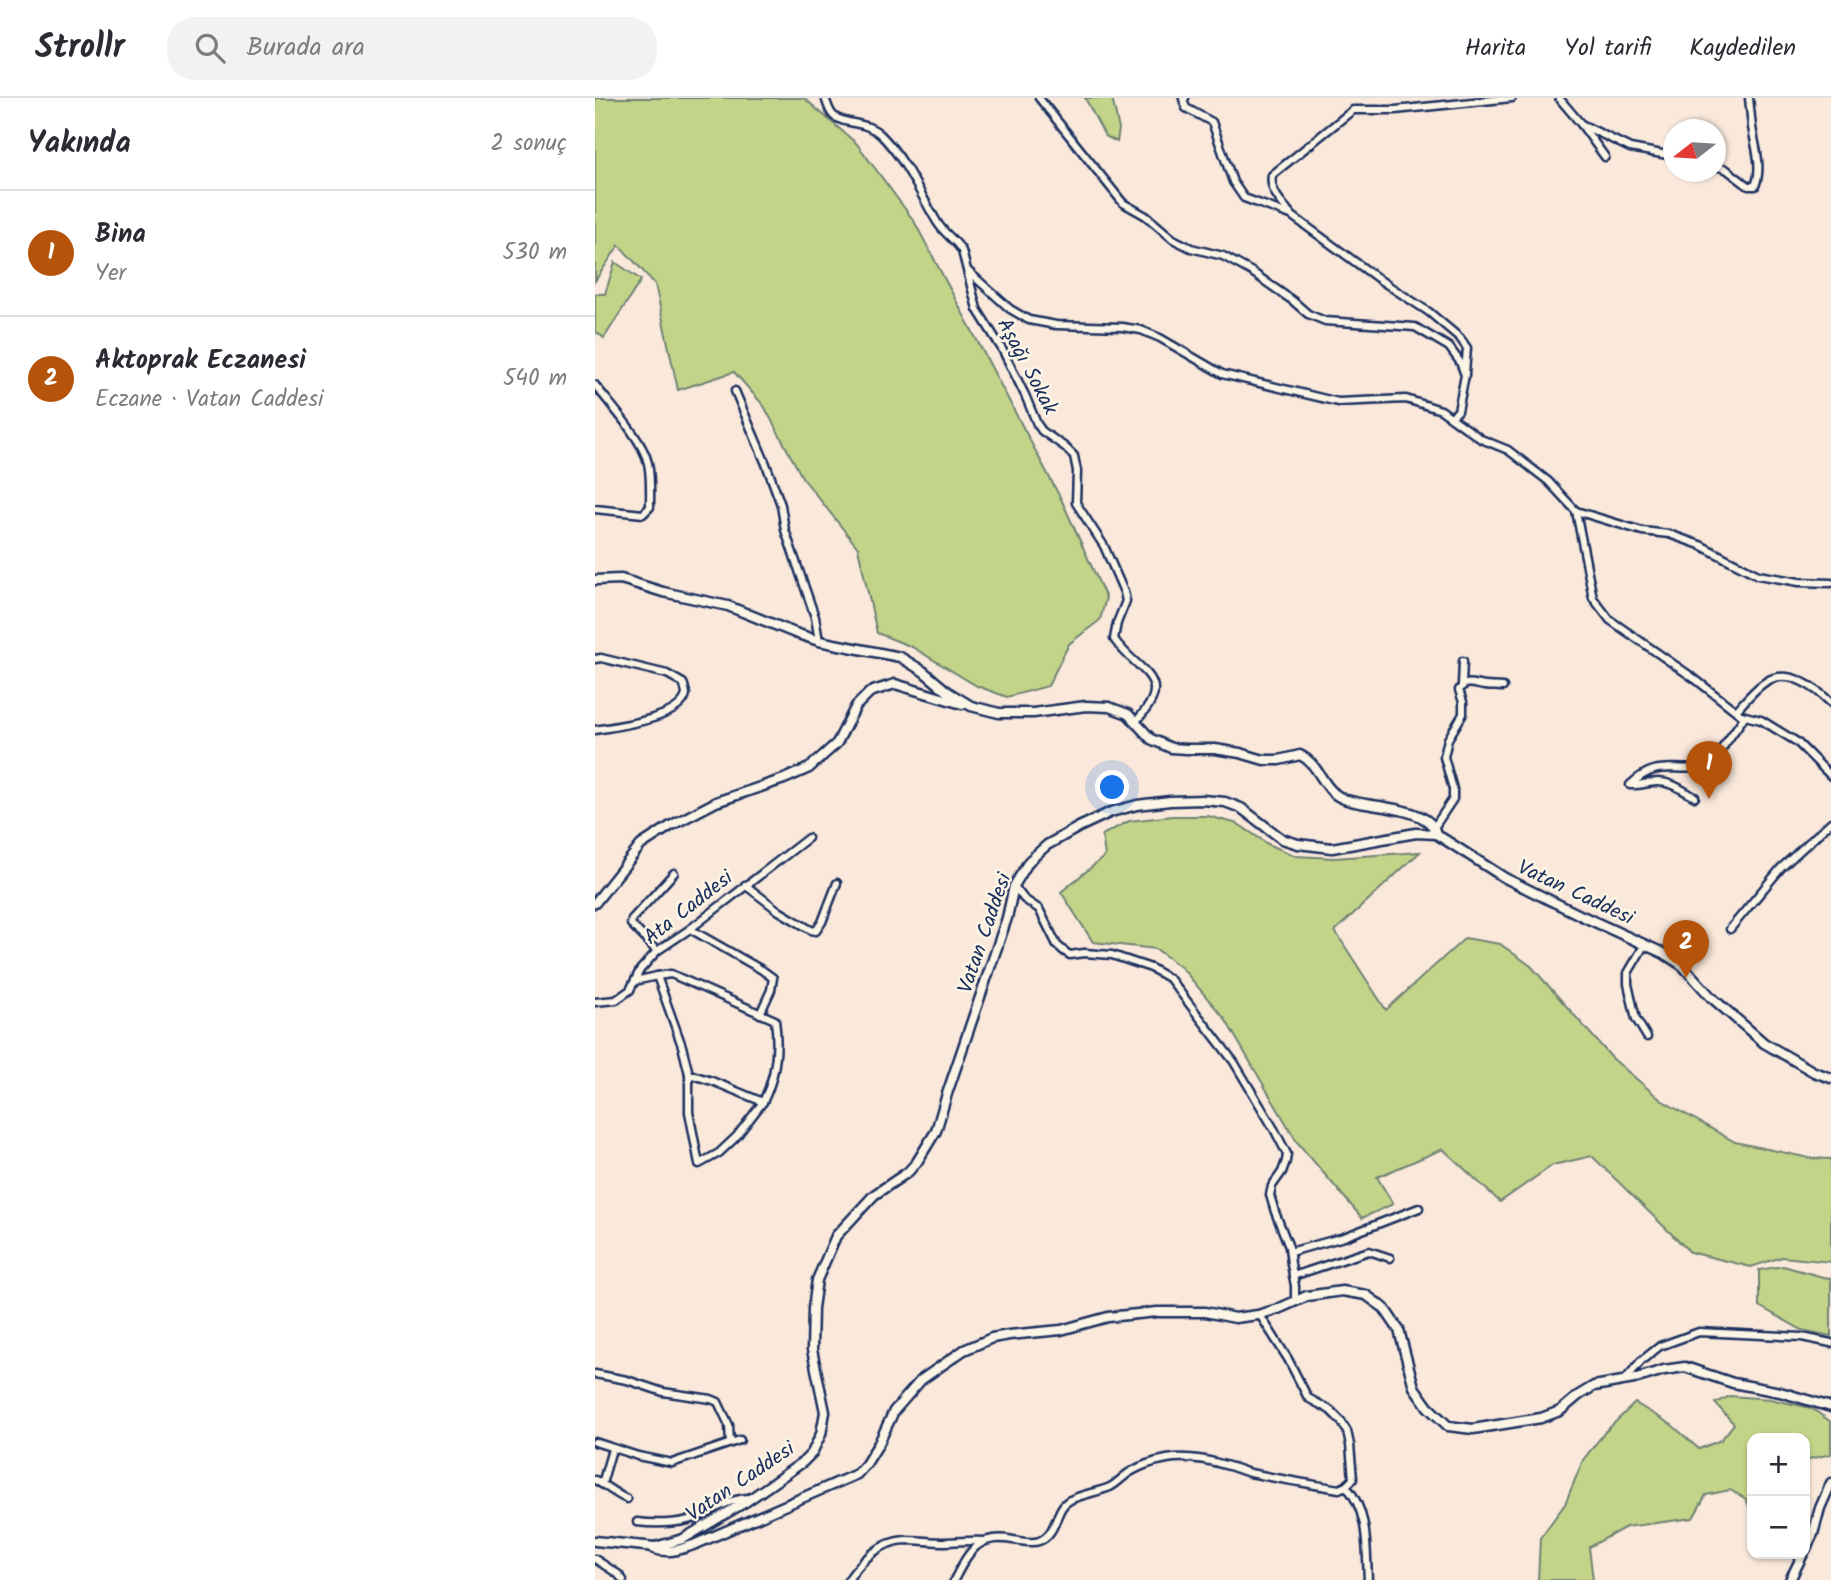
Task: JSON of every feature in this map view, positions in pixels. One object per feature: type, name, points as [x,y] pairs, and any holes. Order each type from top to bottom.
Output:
[{"type":"street","name":"Aşağı Sokak","points":[[825,98],[829,110],[836,118],[863,124],[878,132],[900,156],[939,226],[963,251],[977,309],[1002,349],[1037,424],[1074,456],[1077,471],[1076,503],[1104,546],[1126,601],[1114,639],[1148,674],[1154,691],[1149,708],[1135,722]]},
{"type":"street","points":[[1039,98],[1123,203],[1146,216],[1173,239],[1191,248],[1223,256],[1252,272],[1308,314],[1325,321],[1415,327],[1449,347],[1460,362],[1465,375]]},
{"type":"street","points":[[1185,98],[1186,108],[1212,122],[1233,182],[1244,198],[1291,215],[1429,312],[1460,338],[1467,348],[1465,375],[1458,411],[1451,416]]},
{"type":"street","points":[[1291,215],[1275,194],[1272,175],[1353,110],[1395,110],[1512,98]]},
{"type":"street","points":[[1559,98],[1605,158]]},
{"type":"street","points":[[1726,169],[1748,186],[1755,186],[1758,161],[1749,98]]},
{"type":"street","points":[[1581,124],[1630,148],[1663,154]]},
{"type":"street","name":"Aşağı Sokak","points":[[968,271],[1010,309],[1029,320],[1056,326],[1122,327],[1141,330],[1222,374],[1338,402],[1406,399],[1441,410],[1481,439],[1508,450],[1548,481],[1576,511]]},
{"type":"street","points":[[595,386],[639,443],[648,463],[650,508],[643,514],[595,509]]},
{"type":"street","points":[[735,391],[781,505],[785,530],[815,617],[819,641]]},
{"type":"street","points":[[1831,583],[1800,582],[1758,575],[1700,545],[1669,534],[1642,531],[1576,511],[1593,598],[1610,620],[1736,711],[1761,720],[1797,742],[1831,776]]},
{"type":"street","points":[[595,580],[621,579],[728,606],[819,641],[900,657],[971,706]]},
{"type":"street","points":[[595,659],[675,677],[683,682],[686,693],[680,706],[666,714],[595,730]]},
{"type":"street","points":[[595,903],[641,845],[716,802],[809,768],[837,743],[856,706],[870,692],[895,684],[999,713],[1033,713],[1086,706],[1109,707],[1128,715],[1150,738],[1171,748],[1215,749],[1264,760],[1300,755],[1309,759],[1331,792],[1345,800],[1397,808],[1427,820],[1435,830],[1453,799],[1444,757],[1448,739],[1463,714],[1459,690],[1462,685],[1463,661]]},
{"type":"street","points":[[1736,711],[1758,688],[1769,680],[1780,677],[1804,683],[1831,702]]},
{"type":"street","points":[[1462,685],[1469,683],[1503,687]]},
{"type":"street","points":[[1695,797],[1677,786],[1661,782],[1630,785],[1655,769],[1672,767],[1691,770],[1711,764],[1745,716]]},
{"type":"street","name":"Vatan Caddesi","points":[[596,1540],[656,1547],[684,1539],[752,1498],[812,1453],[821,1434],[825,1412],[812,1350],[813,1308],[817,1280],[836,1237],[874,1195],[908,1172],[936,1131],[1007,918],[1014,886],[1029,861],[1047,845],[1111,813],[1170,801],[1225,802],[1241,808],[1282,839],[1313,847],[1332,848],[1435,830],[1505,878],[1645,944],[1683,965],[1711,997],[1764,1043],[1814,1072],[1831,1078]]},
{"type":"street","points":[[1730,929],[1781,868],[1831,822]]},
{"type":"street","name":"Ata Caddesi","points":[[595,1002],[616,1000],[630,990],[641,970],[657,951],[690,929],[808,838]]},
{"type":"street","points":[[657,951],[631,924],[632,919],[674,873]]},
{"type":"street","points":[[745,885],[779,911],[811,930],[816,930],[822,922],[837,883]]},
{"type":"street","points":[[1014,886],[1024,899],[1039,909],[1057,945],[1070,955],[1112,955],[1151,968],[1170,979],[1234,1062],[1287,1154],[1282,1172],[1272,1186],[1271,1195],[1290,1252],[1295,1301]]},
{"type":"street","points":[[690,929],[773,978],[771,990],[760,1014]]},
{"type":"street","points":[[1645,944],[1628,973],[1628,984],[1636,1019],[1647,1037]]},
{"type":"street","points":[[635,981],[657,976],[671,974],[775,1020],[778,1035],[776,1065],[763,1102],[736,1137],[719,1153],[699,1164],[689,1112],[689,1074],[657,976]]},
{"type":"street","points":[[689,1074],[763,1102]]},
{"type":"street","points":[[1290,1252],[1344,1237],[1419,1208]]},
{"type":"street","points":[[1293,1276],[1369,1251],[1390,1258]]},
{"type":"street","points":[[644,1547],[661,1552],[697,1545],[857,1474],[879,1443],[894,1411],[906,1394],[964,1350],[992,1338],[1061,1330],[1108,1317],[1157,1312],[1205,1312],[1235,1318],[1260,1315],[1307,1296],[1342,1291],[1366,1295],[1384,1308],[1399,1330],[1414,1387],[1428,1407],[1448,1426],[1473,1429],[1541,1418],[1560,1411],[1594,1386],[1685,1367],[1733,1383],[1780,1392],[1831,1407]]},
{"type":"street","points":[[848,1580],[859,1564],[896,1541],[984,1541],[1002,1538],[1037,1542],[1047,1537],[1062,1505],[1069,1500],[1111,1486],[1132,1471],[1168,1459],[1206,1461],[1247,1473],[1339,1489],[1346,1486],[1353,1479],[1347,1431],[1330,1410],[1308,1398],[1288,1359],[1260,1315]]},
{"type":"street","points":[[1624,1381],[1641,1361],[1660,1346],[1699,1332],[1802,1337],[1831,1343]]},
{"type":"street","points":[[595,1374],[718,1402],[729,1425],[730,1443]]},
{"type":"street","points":[[595,1443],[673,1463],[740,1440]]},
{"type":"street","points":[[612,1449],[599,1482],[616,1495],[627,1499]]},
{"type":"street","points":[[1810,1540],[1831,1483]]},
{"type":"street","points":[[1346,1486],[1355,1496],[1362,1514],[1368,1580]]},
{"type":"street","points":[[637,1522],[690,1520],[740,1498],[752,1498]]},
{"type":"street","points":[[954,1580],[968,1555],[984,1541]]},
{"type":"street","points":[[595,1559],[623,1580]]},
{"type":"street","points":[[1790,1580],[1800,1559]]},
{"type":"green space","points":[[595,98],[804,98],[857,144],[914,221],[1062,501],[1106,598],[1100,620],[1069,644],[1048,686],[1007,697],[977,686],[912,647],[877,633],[858,548],[802,477],[764,406],[734,372],[678,390],[655,284],[619,245],[595,281]]},
{"type":"green space","points":[[1085,98],[1112,98],[1119,129],[1117,142],[1105,136]]},
{"type":"green space","points":[[615,262],[641,280],[604,338],[595,331],[595,294],[605,294]]},
{"type":"green space","points":[[1173,816],[1208,816],[1238,824],[1268,844],[1296,856],[1334,858],[1420,852],[1335,931],[1386,1010],[1465,938],[1500,944],[1531,966],[1612,1058],[1661,1100],[1735,1142],[1809,1158],[1831,1159],[1831,1262],[1782,1257],[1751,1267],[1690,1252],[1592,1156],[1553,1165],[1500,1202],[1443,1149],[1377,1177],[1393,1204],[1362,1218],[1297,1142],[1225,1019],[1182,968],[1156,949],[1093,942],[1061,892],[1105,856],[1102,835],[1129,821]]},
{"type":"green space","points":[[1783,1266],[1831,1278],[1831,1336],[1802,1330],[1759,1306],[1759,1270]]},
{"type":"green space","points":[[1730,1396],[1770,1399],[1811,1408],[1831,1422],[1831,1454],[1810,1459],[1810,1433],[1747,1433],[1747,1501],[1730,1490],[1706,1495],[1693,1518],[1626,1527],[1589,1547],[1593,1580],[1538,1580],[1540,1538],[1565,1504],[1583,1460],[1605,1432],[1635,1403],[1672,1425],[1699,1449],[1721,1440],[1734,1424],[1715,1403]]},
{"type":"place","name":"Bina","points":[[1709,799]]},
{"type":"place","name":"Aktoprak Eczanesi","points":[[1686,978]]}]
